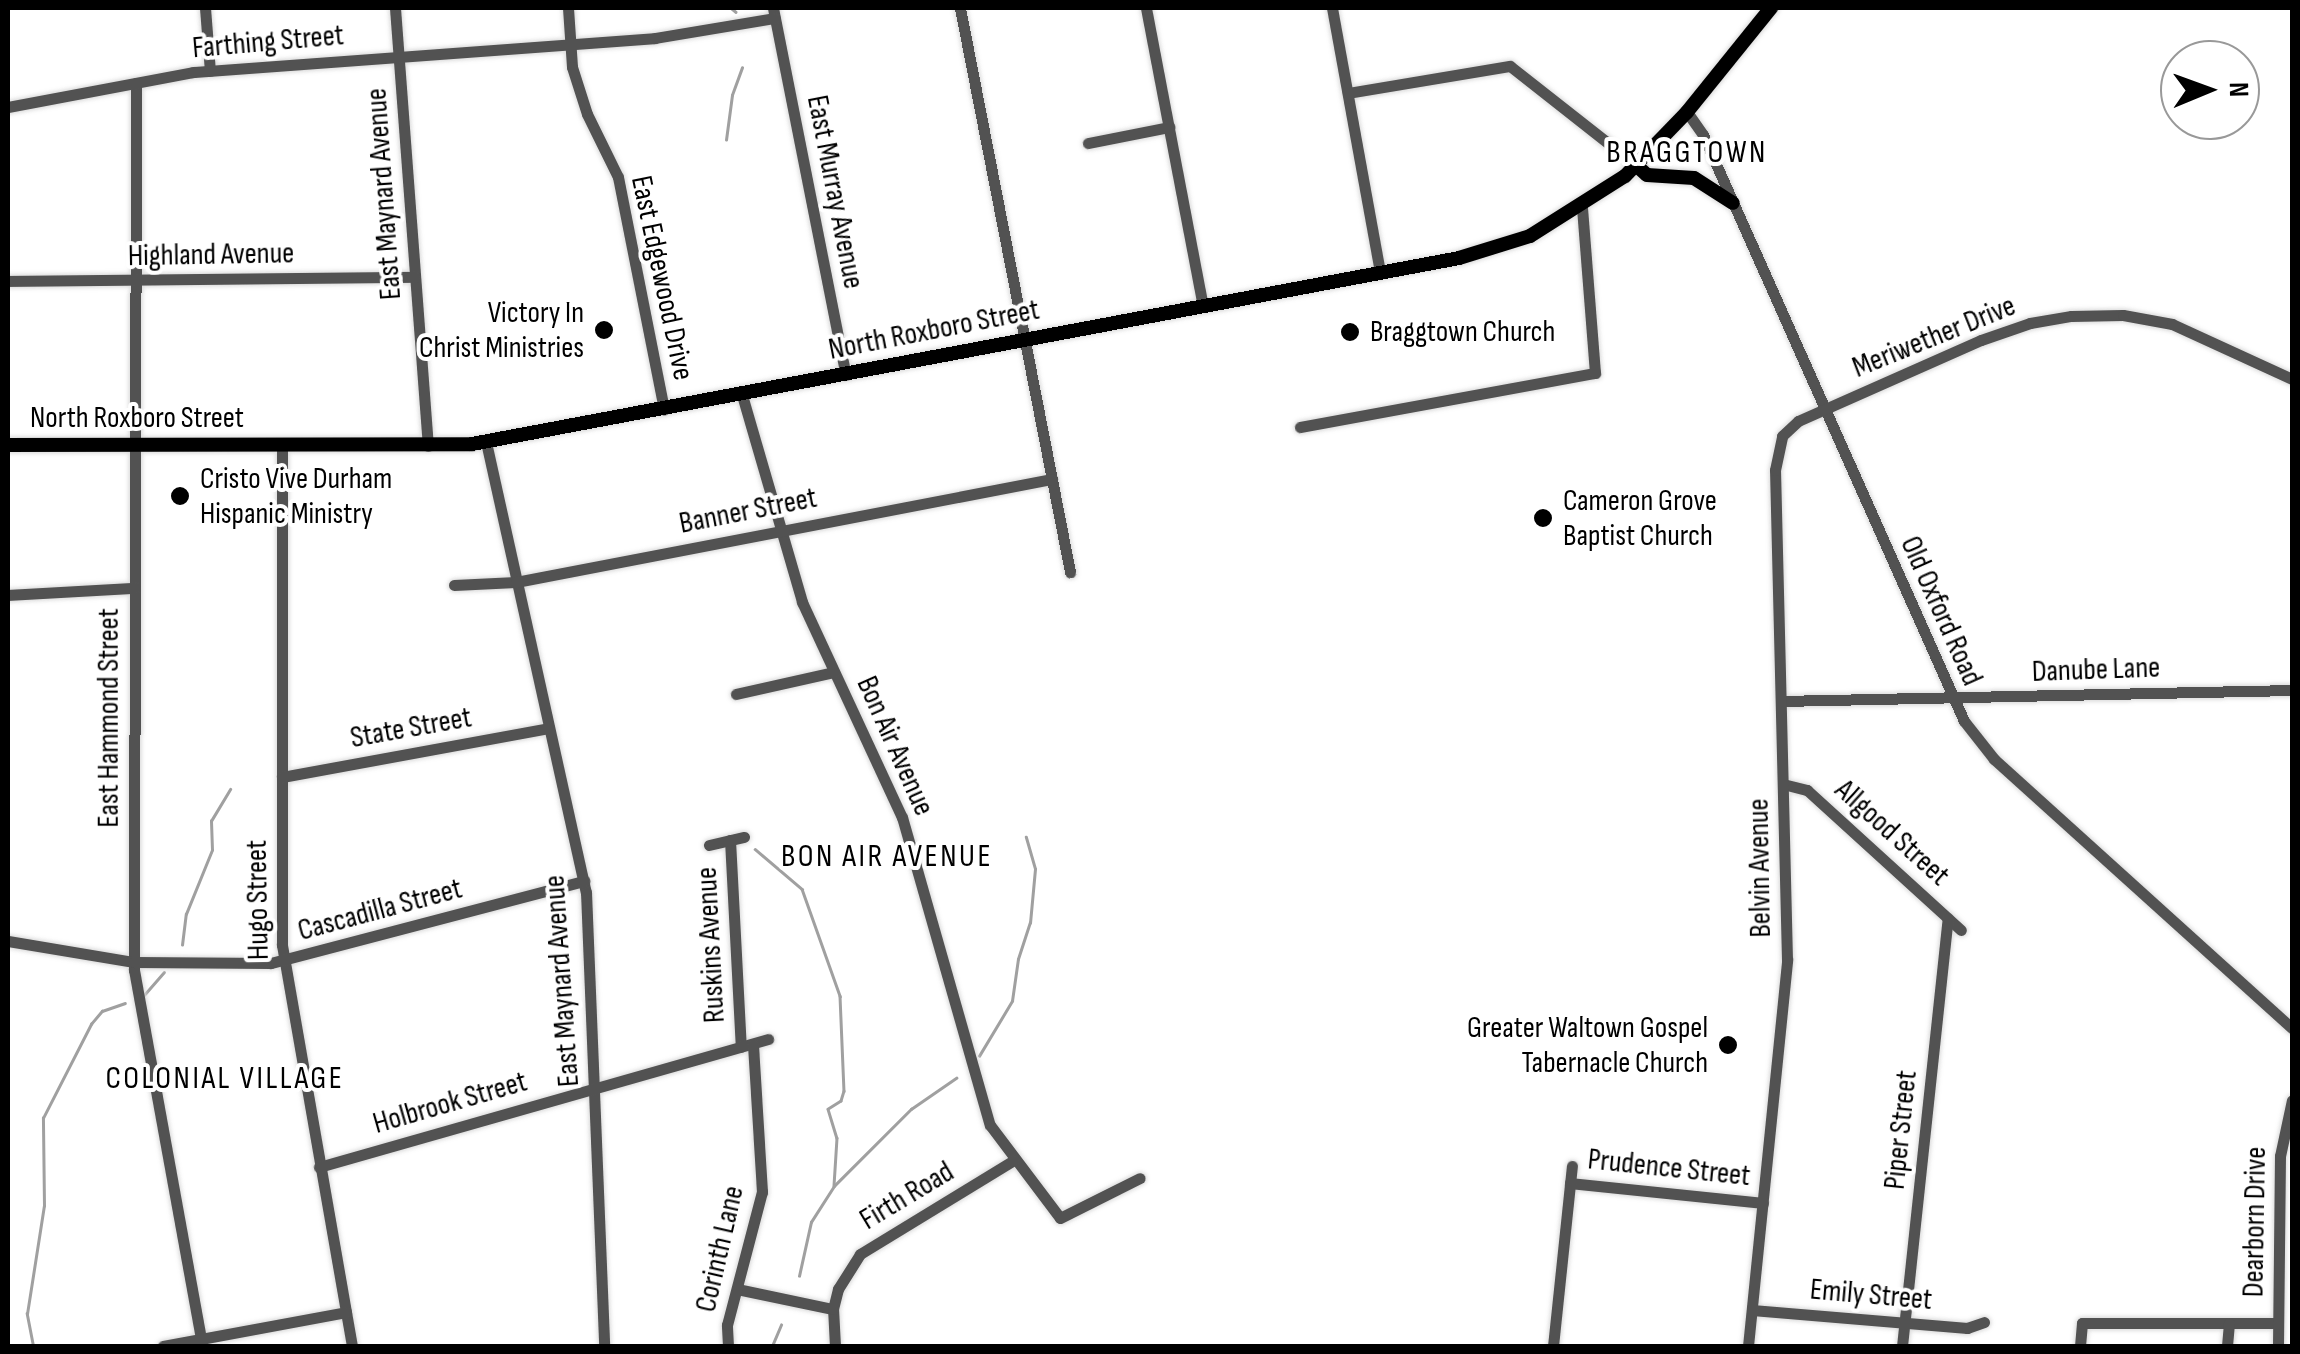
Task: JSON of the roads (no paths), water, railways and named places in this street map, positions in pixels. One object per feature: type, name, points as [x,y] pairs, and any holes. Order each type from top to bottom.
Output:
[{"type":"main road","name":"North Roxboro Street","points":[[8,445],[428,446],[486,442],[742,396],[1501,247],[1582,206],[1637,166],[1687,112],[1771,8]]},
{"type":"main road","points":[[1637,166],[1647,175],[1694,178],[1733,204]]},
{"type":"street","points":[[206,8],[210,71]]},
{"type":"street","name":"East Maynard Avenue","points":[[395,8],[428,446]]},
{"type":"street","name":"East Edgewood Drive","points":[[568,8],[571,44],[587,114],[618,177],[664,410]]},
{"type":"street","points":[[960,8],[1070,572]]},
{"type":"street","points":[[1146,8],[1203,307]]},
{"type":"street","points":[[1332,8],[1380,273]]},
{"type":"street","name":"Farthing Street","points":[[8,107],[210,71],[655,38],[773,13]]},
{"type":"street","name":"East Murray Avenue","points":[[773,13],[846,375]]},
{"type":"street","points":[[1348,93],[1510,66],[1637,166]]},
{"type":"street","name":"East Hammond Street","points":[[136,83],[134,962],[201,1342]]},
{"type":"street","name":"Old Oxford Road","points":[[1687,112],[1700,129],[1952,699],[1994,759],[2292,1028]]},
{"type":"street","points":[[1088,143],[1169,127]]},
{"type":"street","points":[[1300,427],[1594,373],[1582,206]]},
{"type":"street","name":"Highland Avenue","points":[[8,281],[415,278]]},
{"type":"street","name":"Meriwether Drive","points":[[1823,410],[2012,328],[2086,315],[2123,315],[2172,324],[2292,379]]},
{"type":"street","name":"Bon Air Avenue","points":[[742,396],[802,602],[902,818],[987,1119],[1060,1218],[1140,1178]]},
{"type":"street","name":"Belvin Avenue","points":[[1748,1346],[1787,960],[1776,451],[1787,430],[1823,410]]},
{"type":"street","name":"East Maynard Avenue","points":[[486,442],[584,880],[604,1346]]},
{"type":"street","name":"Hugo Street","points":[[282,446],[283,961],[352,1346]]},
{"type":"street","name":"Banner Street","points":[[454,585],[516,582],[1052,480]]},
{"type":"street","points":[[8,595],[135,588]]},
{"type":"street","points":[[736,694],[834,672]]},
{"type":"street","name":"Danube Lane","points":[[1781,701],[2292,690]]},
{"type":"street","name":"State Street","points":[[282,777],[549,728]]},
{"type":"street","name":"Allgood Street","points":[[1783,784],[1807,790],[1961,930]]},
{"type":"street","points":[[709,845],[744,837]]},
{"type":"street","name":"Ruskins Avenue","points":[[730,840],[747,1045]]},
{"type":"street","name":"Cascadilla Street","points":[[8,942],[134,962],[283,961],[584,880]]},
{"type":"street","name":"Piper Street","points":[[1902,1346],[1948,918]]},
{"type":"street","name":"Holbrook Street","points":[[319,1167],[768,1039]]},
{"type":"street","name":"Corinth Lane","points":[[728,1346],[727,1325],[762,1192],[747,1045]]},
{"type":"street","name":"Dearborn Drive","points":[[2278,1346],[2280,1156],[2292,1100]]},
{"type":"street","name":"Firth Road","points":[[832,1309],[838,1289],[860,1254],[1014,1160]]},
{"type":"street","points":[[1553,1346],[1572,1166]]},
{"type":"street","name":"Prudence Street","points":[[1570,1183],[1763,1202]]},
{"type":"street","points":[[736,1289],[832,1309],[835,1346]]},
{"type":"street","name":"Emily Street","points":[[1752,1310],[1967,1328],[1984,1322]]},
{"type":"street","points":[[163,1346],[201,1342],[346,1312]]},
{"type":"street","points":[[2080,1346],[2082,1323],[2278,1323]]},
{"type":"street","points":[[2227,1346],[2229,1323]]},
{"type":"waterway","points":[[731,8],[736,12]]},
{"type":"waterway","points":[[726,140],[732,95],[742,68]]},
{"type":"waterway","points":[[182,945],[186,914],[212,850],[211,821],[230,789]]},
{"type":"waterway","points":[[979,1056],[1012,1001],[1018,959],[1030,923],[1035,869],[1026,837]]},
{"type":"waterway","points":[[755,849],[802,889],[840,996],[844,1091],[841,1101],[828,1109],[837,1138],[834,1186]]},
{"type":"waterway","points":[[144,995],[164,972]]},
{"type":"waterway","points":[[33,1346],[27,1314],[44,1206],[43,1118],[91,1024],[102,1011],[125,1003]]},
{"type":"waterway","points":[[799,1276],[811,1222],[834,1186],[911,1109],[956,1078]]},
{"type":"waterway","points":[[772,1346],[781,1325]]},
{"type":"place","name":"Victory In Christ Ministries","points":[[604,330]]},
{"type":"place","name":"Braggtown Church","points":[[1350,332]]},
{"type":"place","name":"Cristo Vive Durham Hispanic Ministry","points":[[180,496]]},
{"type":"place","name":"Cameron Grove Baptist Church","points":[[1543,518]]},
{"type":"place","name":"Greater Waltown Gospel Tabernacle Church","points":[[1728,1045]]},
{"type":"district","name":"BRAGGTOWN","points":[[1687,153]]},
{"type":"district","name":"BON AIR AVENUE","points":[[887,857]]},
{"type":"district","name":"COLONIAL VILLAGE","points":[[225,1079]]}]
